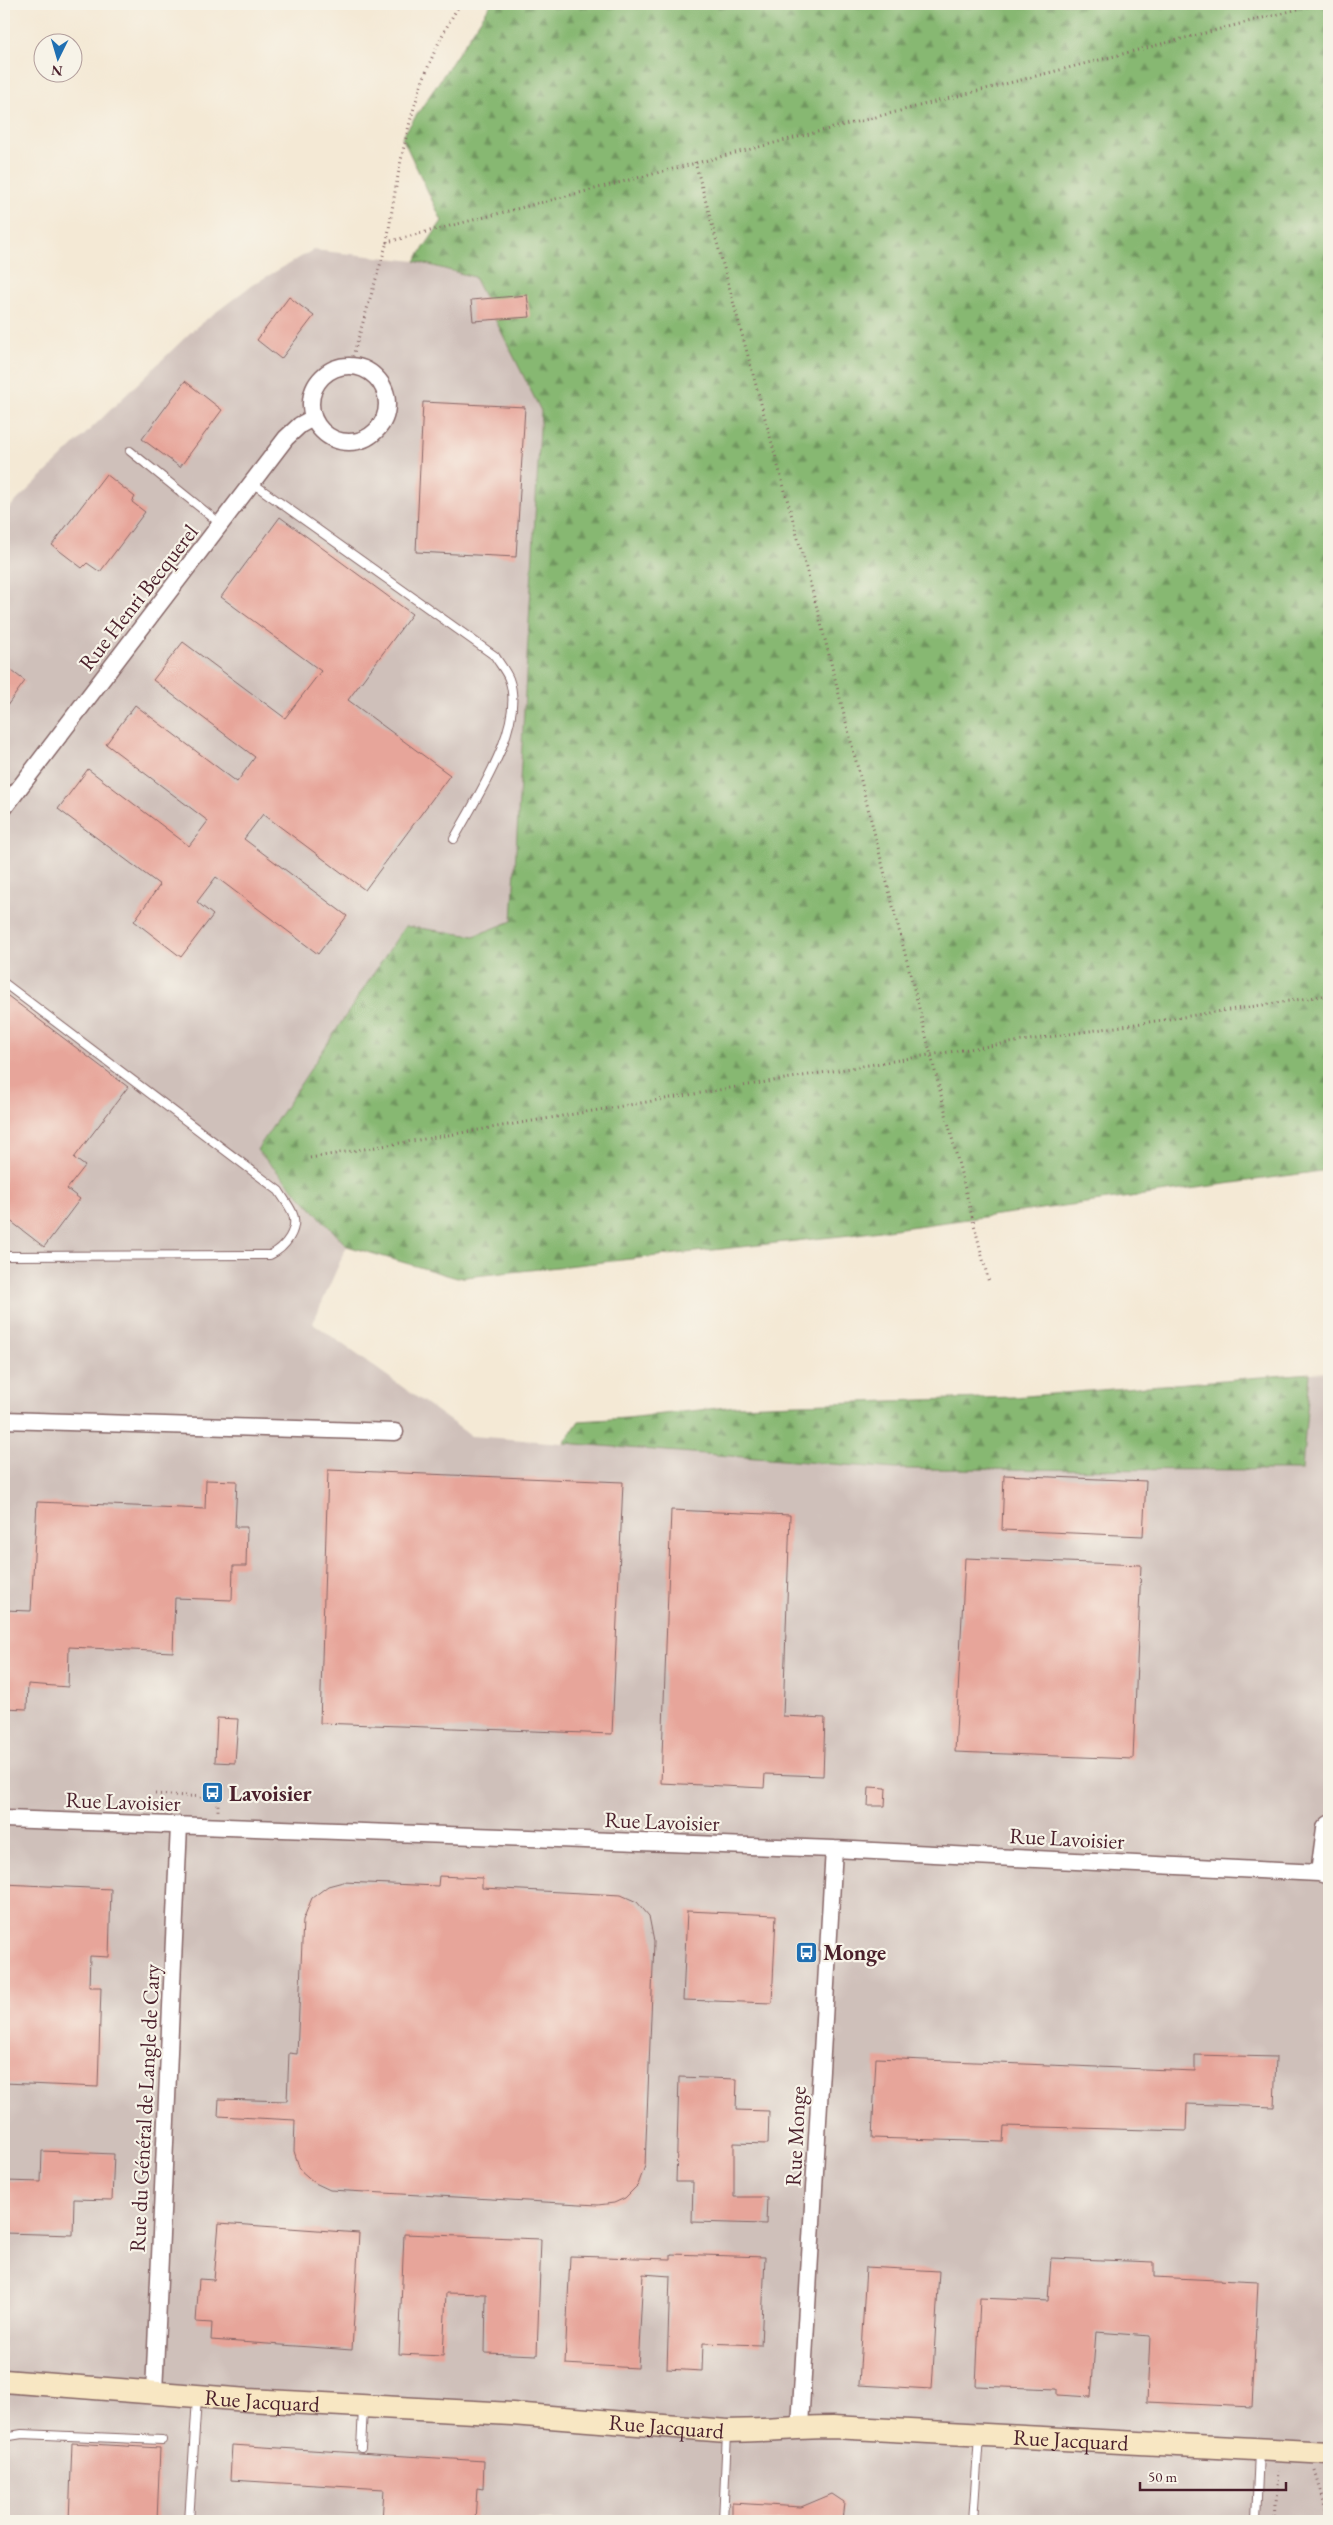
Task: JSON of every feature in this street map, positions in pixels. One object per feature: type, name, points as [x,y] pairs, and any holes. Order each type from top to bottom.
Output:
[{"type":"street","points":[[350,366],[363,368],[374,375],[382,384],[387,396],[386,415],[376,432],[366,439],[354,443],[341,442],[329,437],[319,429],[313,418],[310,406],[312,393],[317,382],[326,373],[337,368],[350,366]]},
{"type":"street","name":"Rue Henri Becquerel","points":[[5,803],[222,525],[251,482],[286,438],[300,425],[313,418]]},
{"type":"street","points":[[4,1420],[395,1432]]},
{"type":"street","name":"Rue Lavoisier","points":[[4,1819],[834,1849],[1324,1874],[1325,1828],[1329,1824]]},
{"type":"street","name":"Rue du Général de Langle de Cary","points":[[154,2393],[180,1826]]},
{"type":"street","name":"Rue Monge","points":[[800,2426],[834,1849]]},
{"type":"street","name":"Rue Jacquard","points":[[4,2381],[197,2396],[512,2414],[727,2431],[754,2431],[800,2426],[1319,2452]]},
{"type":"lane","points":[[130,451],[222,525]]},
{"type":"lane","points":[[251,482],[495,656],[509,679],[513,710],[506,740],[454,839]]},
{"type":"lane","points":[[4,983],[279,1191],[293,1214],[294,1220],[290,1238],[284,1247],[270,1256],[4,1256]]},
{"type":"lane","points":[[189,2521],[197,2396]]},
{"type":"lane","points":[[361,2448],[363,2406]]},
{"type":"lane","points":[[723,2521],[727,2431]]},
{"type":"lane","points":[[4,2437],[22,2434],[162,2440]]},
{"type":"lane","points":[[972,2521],[979,2434]]},
{"type":"lane","points":[[1256,2521],[1269,2450]]},
{"type":"path","points":[[350,366],[387,242],[400,159],[424,74],[460,4]]},
{"type":"path","points":[[387,242],[1318,4]]},
{"type":"path","points":[[695,162],[818,612],[989,1283]]},
{"type":"path","points":[[310,1158],[931,1055],[1329,995]]},
{"type":"path","points":[[156,1794],[218,1798],[217,1827]]},
{"type":"path","points":[[1269,2450],[1275,2521]]},
{"type":"path","points":[[1319,2452],[1329,2517]]},
{"type":"shaded area","points":[[313,250],[415,261],[474,277],[541,411],[512,921],[474,936],[405,927],[257,1150],[347,1246],[313,1323],[471,1436],[896,1469],[1302,1470],[1310,1373],[1329,1372],[1329,2521],[4,2521],[4,513],[195,328],[252,285]]},
{"type":"green space","points":[[491,4],[1329,4],[1329,1170],[850,1235],[457,1278],[347,1246],[257,1150],[405,926],[474,936],[512,921],[541,411],[474,277],[415,261],[442,221],[402,137]]},
{"type":"green space","points":[[1310,1373],[1302,1470],[896,1469],[564,1443],[579,1421],[627,1418],[736,1406],[1014,1397]]},
{"type":"building","points":[[527,295],[530,317],[473,321],[471,300]]},
{"type":"building","points":[[289,297],[314,316],[281,359],[257,340]]},
{"type":"building","points":[[185,381],[222,410],[180,467],[142,439]]},
{"type":"building","points":[[423,402],[525,407],[516,557],[416,552]]},
{"type":"building","points":[[106,474],[135,497],[132,502],[145,512],[100,572],[87,563],[82,568],[52,545]]},
{"type":"building","points":[[280,517],[412,614],[348,700],[450,775],[365,890],[263,814],[244,839],[347,916],[318,954],[216,877],[197,902],[213,915],[181,957],[134,921],[160,885],[58,809],[88,769],[189,846],[208,821],[106,744],[135,705],[237,782],[255,757],[153,680],[183,642],[285,718],[321,671],[221,597]]},
{"type":"building","points":[[4,665],[25,681],[4,710]]},
{"type":"building","points":[[4,993],[128,1087],[74,1158],[85,1166],[67,1189],[80,1199],[44,1247],[4,1216]]},
{"type":"building","points":[[328,1470],[623,1482],[612,1734],[320,1723]]},
{"type":"building","points":[[1004,1475],[1146,1481],[1143,1536],[1002,1530]]},
{"type":"building","points":[[206,1480],[237,1481],[235,1527],[247,1527],[246,1566],[233,1566],[232,1600],[175,1598],[173,1652],[69,1647],[68,1687],[28,1684],[27,1709],[4,1708],[4,1610],[31,1611],[37,1502],[205,1509]]},
{"type":"building","points":[[671,1510],[790,1515],[783,1716],[825,1718],[823,1776],[765,1774],[764,1788],[661,1783]]},
{"type":"building","points":[[965,1558],[1141,1565],[1133,1759],[955,1752]]},
{"type":"building","points":[[217,1718],[238,1719],[235,1763],[215,1762]]},
{"type":"building","points":[[869,1787],[886,1788],[885,1806],[868,1806]]},
{"type":"building","points":[[439,1876],[482,1878],[482,1888],[621,1895],[637,1902],[649,1916],[654,1942],[645,2166],[638,2185],[625,2198],[614,2203],[598,2205],[330,2190],[315,2183],[300,2170],[294,2151],[295,2120],[218,2116],[219,2099],[287,2101],[289,2053],[297,2054],[303,1920],[312,1898],[328,1886],[343,1882],[438,1886]]},
{"type":"building","points":[[4,1884],[111,1889],[109,1957],[90,1956],[89,1987],[101,1987],[98,2087],[4,2083]]},
{"type":"building","points":[[687,1911],[776,1915],[772,2003],[683,2000]]},
{"type":"building","points":[[1195,2055],[1276,2057],[1274,2107],[1187,2104],[1186,2131],[1004,2126],[1003,2142],[872,2138],[876,2058],[1195,2071]]},
{"type":"building","points":[[679,2077],[737,2079],[736,2110],[769,2111],[768,2144],[734,2143],[734,2197],[767,2197],[766,2224],[692,2222],[693,2182],[676,2182]]},
{"type":"building","points":[[42,2151],[114,2154],[112,2200],[74,2199],[73,2235],[4,2233],[6,2181],[41,2182]]},
{"type":"building","points":[[219,2223],[359,2233],[352,2350],[211,2340],[212,2323],[196,2322],[199,2279],[214,2280]]},
{"type":"building","points":[[404,2234],[541,2239],[537,2355],[485,2353],[486,2294],[446,2293],[443,2356],[399,2354]]},
{"type":"building","points":[[671,2254],[765,2257],[761,2345],[703,2343],[702,2371],[667,2369],[670,2276],[643,2274],[638,2368],[565,2364],[570,2256],[671,2259]]},
{"type":"building","points":[[1051,2258],[1154,2262],[1154,2277],[1258,2282],[1252,2407],[1147,2402],[1150,2336],[1096,2332],[1091,2397],[1057,2395],[1057,2389],[976,2386],[980,2298],[1048,2301]]},
{"type":"building","points":[[866,2267],[939,2271],[932,2389],[859,2385]]},
{"type":"building","points":[[72,2443],[160,2448],[157,2521],[69,2521]]},
{"type":"building","points":[[232,2445],[484,2461],[483,2489],[477,2488],[475,2521],[382,2521],[384,2489],[230,2480]]},
{"type":"building","points":[[832,2494],[844,2502],[842,2521],[732,2521],[732,2503],[801,2507]]},
{"type":"place","name":"Lavoisier","points":[[213,1793]]},
{"type":"place","name":"Monge","points":[[807,1952]]}]
